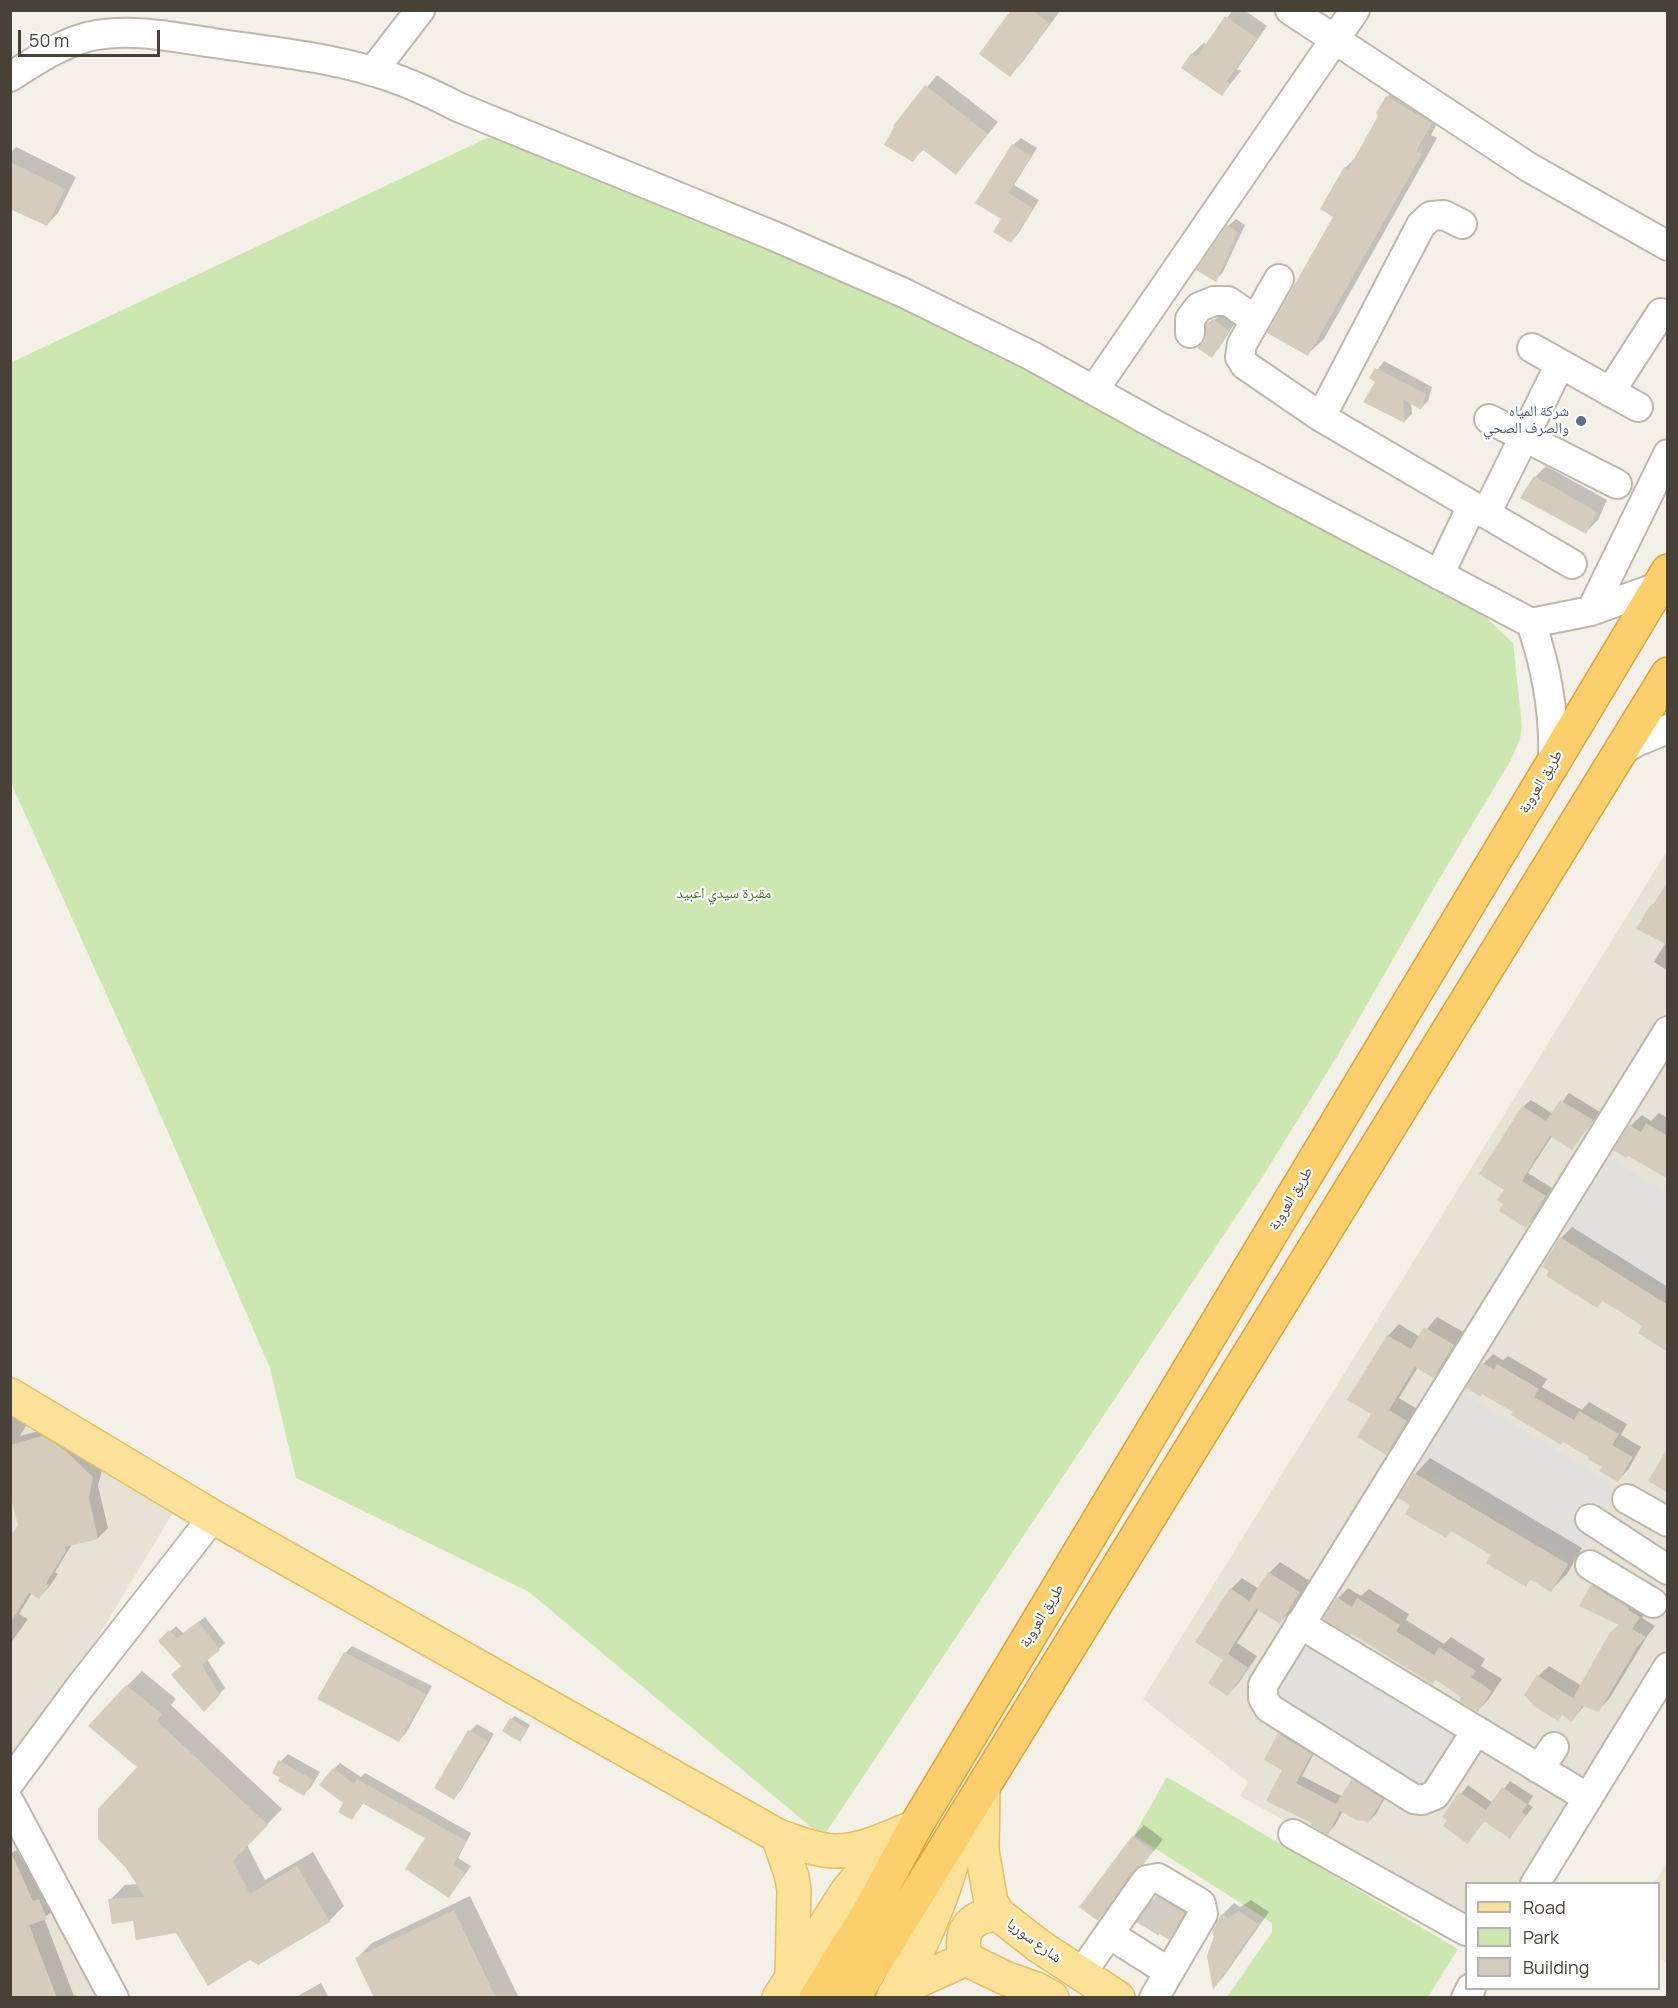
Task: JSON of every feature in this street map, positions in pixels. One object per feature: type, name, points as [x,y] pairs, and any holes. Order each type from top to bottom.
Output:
[{"type":"highway","name":"طريق العروبة","points":[[796,1991],[871,1909],[915,1827],[1663,579]]},
{"type":"highway","points":[[854,1998],[1668,674]]},
{"type":"main road","points":[[10,1395],[213,1517],[778,1836],[813,1848],[834,1851],[860,1848],[915,1827]]},
{"type":"main road","name":"شارع سوريا","points":[[983,1788],[982,1851],[991,1902],[998,1914],[1039,1946],[1118,1998]]},
{"type":"main road","points":[[894,1996],[916,1957],[939,1905],[956,1851],[962,1822]]},
{"type":"main road","points":[[778,1836],[794,1890],[796,1991]]},
{"type":"main road","points":[[966,1959],[963,1947],[968,1927],[979,1917],[998,1914]]},
{"type":"main road","points":[[894,1996],[916,1981],[966,1959],[1052,1998]]},
{"type":"street","points":[[373,71],[420,10]]},
{"type":"street","points":[[1290,10],[1530,168],[1668,246]]},
{"type":"street","points":[[1094,390],[1355,10]]},
{"type":"street","points":[[10,76],[65,45],[88,37],[116,33],[147,33],[280,52],[334,61],[373,71],[840,264],[969,324],[1531,623],[1591,611],[1663,579]]},
{"type":"street","points":[[1321,417],[1421,225],[1431,216],[1444,215],[1462,224]]},
{"type":"street","points":[[1278,279],[1242,344],[1240,357],[1245,365],[1321,417],[1572,564]]},
{"type":"street","points":[[1190,333],[1190,319],[1199,307],[1214,301],[1228,301],[1256,320]]},
{"type":"street","points":[[1610,392],[1661,313]]},
{"type":"street","points":[[1532,348],[1638,407]]},
{"type":"street","points":[[1440,575],[1524,438],[1560,364]]},
{"type":"street","points":[[1489,419],[1617,484]]},
{"type":"street","points":[[1591,611],[1668,454]]},
{"type":"street","points":[[1531,623],[1550,692],[1554,739],[1553,763]]},
{"type":"street","points":[[1621,751],[1668,729]]},
{"type":"street","points":[[1476,1731],[1435,1795],[1422,1800],[1414,1798],[1274,1711],[1266,1703],[1262,1692],[1263,1685],[1668,1031]]},
{"type":"street","points":[[1627,1499],[1668,1522]]},
{"type":"street","points":[[10,1782],[80,1687],[213,1517]]},
{"type":"street","points":[[1590,1519],[1666,1565],[1648,1600],[1590,1565]]},
{"type":"street","points":[[1300,1624],[1476,1731],[1546,1758],[1588,1798]]},
{"type":"street","points":[[1536,1882],[1668,1667]]},
{"type":"street","points":[[10,1803],[114,1998]]},
{"type":"street","points":[[1293,1834],[1465,1930]]},
{"type":"street","points":[[1082,1974],[1124,1917],[1147,1880],[1163,1879],[1197,1901],[1202,1908],[1201,1920],[1179,1951],[1154,1998]]},
{"type":"street","points":[[1124,1917],[1179,1951]]},
{"type":"shaded area","points":[[1667,851],[1667,1667],[1536,1882],[1465,1882],[1465,1920],[1240,1796],[1248,1782],[1143,1699]]},
{"type":"shaded area","points":[[1599,1151],[1667,1194],[1667,1293],[1555,1221]]},
{"type":"shaded area","points":[[1455,1388],[1618,1488],[1571,1560],[1409,1460]]},
{"type":"shaded area","points":[[11,1405],[180,1501],[11,1781]]},
{"type":"shaded area","points":[[1298,1613],[1488,1727],[1429,1817],[1253,1713],[1249,1697]]},
{"type":"shaded area","points":[[11,1788],[118,1997],[11,1997]]},
{"type":"shaded area","points":[[1667,1862],[1667,1963],[1660,1959],[1660,1882],[1655,1882]]},
{"type":"green space","name":"مقبرة سيدي اعبيد","points":[[487,138],[513,138],[867,287],[1462,595],[1513,643],[1522,726],[1520,739],[1511,760],[1339,1053],[1265,1173],[823,1837],[529,1592],[296,1478],[270,1368],[154,1100],[11,783],[10,363]]},
{"type":"green space","points":[[1167,1777],[1458,1949],[1428,1997],[1227,1997],[1272,1932],[1272,1923],[1134,1835]]},
{"type":"building","points":[[1011,10],[1032,10],[1050,24],[1010,77],[979,54]]},
{"type":"building","points":[[1225,16],[1257,38],[1227,81],[1230,84],[1222,96],[1181,68],[1191,53],[1197,57]]},
{"type":"building","points":[[925,85],[988,134],[956,175],[922,149],[913,162],[884,145],[893,126]]},
{"type":"building","points":[[1386,96],[1432,123],[1416,151],[1422,154],[1308,356],[1267,333],[1333,217],[1320,209],[1344,167],[1348,170],[1378,116],[1376,113]]},
{"type":"building","points":[[1012,144],[1031,156],[1008,193],[1033,208],[1011,243],[993,232],[1001,219],[975,203]]},
{"type":"building","points":[[10,162],[65,189],[47,226],[10,209]]},
{"type":"building","points":[[1227,225],[1238,232],[1216,282],[1196,270]]},
{"type":"building","points":[[1213,319],[1229,331],[1212,358],[1197,348],[1205,341],[1206,324]]},
{"type":"building","points":[[1375,368],[1426,394],[1421,410],[1403,399],[1405,423],[1363,402],[1375,382],[1369,378]]},
{"type":"building","points":[[1534,476],[1597,512],[1586,534],[1520,498]]},
{"type":"building","points":[[1668,881],[1668,945],[1636,929]]},
{"type":"building","points":[[1560,1100],[1593,1120],[1572,1150],[1550,1136],[1534,1161],[1522,1181],[1546,1196],[1526,1228],[1499,1211],[1503,1204],[1497,1200],[1504,1190],[1479,1174],[1522,1106],[1546,1121]]},
{"type":"building","points":[[1646,1123],[1668,1136],[1668,1179],[1613,1150],[1629,1125],[1641,1132]]},
{"type":"building","points":[[1560,1237],[1668,1305],[1668,1352],[1638,1333],[1642,1326],[1621,1312],[1602,1301],[1597,1308],[1546,1276],[1549,1271],[1542,1267]]},
{"type":"building","points":[[1424,1327],[1454,1345],[1433,1378],[1415,1367],[1389,1410],[1407,1421],[1386,1455],[1357,1437],[1371,1414],[1347,1400],[1387,1335],[1411,1349]]},
{"type":"building","points":[[1482,1363],[1494,1369],[1497,1364],[1539,1389],[1534,1397],[1574,1420],[1579,1411],[1619,1434],[1612,1445],[1633,1457],[1618,1482],[1599,1471],[1602,1467],[1588,1459],[1589,1457],[1563,1442],[1561,1445],[1511,1415],[1513,1412],[1482,1394],[1481,1397],[1466,1388]]},
{"type":"building","points":[[42,1436],[64,1449],[93,1477],[89,1498],[98,1539],[65,1547],[66,1551],[46,1583],[49,1585],[39,1599],[29,1593],[10,1624],[10,1537],[18,1525],[10,1494],[10,1445]]},
{"type":"building","points":[[1668,1447],[1668,1493],[1648,1481]]},
{"type":"building","points":[[1414,1473],[1568,1564],[1551,1592],[1530,1579],[1526,1587],[1486,1563],[1491,1555],[1451,1531],[1446,1538],[1405,1514],[1410,1505],[1398,1498]]},
{"type":"building","points":[[1268,1572],[1300,1592],[1280,1624],[1256,1609],[1228,1654],[1248,1668],[1228,1696],[1208,1683],[1223,1660],[1195,1642],[1230,1588],[1249,1601]]},
{"type":"building","points":[[1591,1585],[1640,1617],[1632,1629],[1646,1637],[1637,1647],[1599,1712],[1582,1706],[1572,1722],[1562,1715],[1558,1721],[1534,1706],[1524,1695],[1537,1675],[1573,1698],[1610,1632],[1619,1625],[1579,1606]]},
{"type":"building","points":[[1337,1597],[1352,1607],[1357,1598],[1400,1625],[1396,1631],[1434,1655],[1439,1647],[1476,1671],[1471,1677],[1492,1691],[1478,1712],[1459,1701],[1461,1697],[1436,1680],[1432,1684],[1352,1634],[1351,1636],[1323,1619]]},
{"type":"building","points":[[199,1622],[220,1650],[202,1665],[220,1695],[204,1712],[171,1675],[181,1666],[158,1641],[169,1630],[177,1638]]},
{"type":"building","points":[[344,1652],[426,1694],[399,1742],[317,1699]]},
{"type":"building","points":[[126,1685],[162,1714],[157,1721],[268,1825],[233,1861],[250,1894],[297,1866],[330,1922],[258,1965],[250,1960],[208,1986],[176,1933],[136,1940],[133,1921],[112,1924],[108,1899],[145,1897],[126,1868],[98,1839],[98,1809],[137,1767],[88,1726]]},
{"type":"building","points":[[510,1718],[528,1729],[520,1742],[502,1731]]},
{"type":"building","points":[[468,1730],[488,1741],[454,1800],[434,1788]]},
{"type":"building","points":[[1278,1733],[1312,1754],[1296,1783],[1336,1804],[1352,1779],[1383,1799],[1368,1823],[1358,1821],[1340,1811],[1328,1835],[1311,1825],[1312,1823],[1266,1801],[1282,1770],[1264,1760]]},
{"type":"building","points":[[279,1760],[313,1780],[304,1796],[278,1781],[280,1778],[272,1773]]},
{"type":"building","points":[[333,1768],[354,1784],[357,1779],[466,1841],[453,1865],[465,1873],[449,1898],[405,1869],[425,1838],[362,1803],[352,1820],[338,1812],[343,1803],[319,1785]]},
{"type":"building","points":[[1502,1787],[1527,1804],[1522,1812],[1526,1815],[1510,1839],[1484,1821],[1468,1844],[1443,1826],[1447,1820],[1442,1817],[1459,1792],[1486,1810]]},
{"type":"building","points":[[1132,1836],[1153,1851],[1144,1864],[1130,1875],[1098,1921],[1079,1907]]},
{"type":"building","points":[[10,1850],[33,1901],[39,1899],[47,1919],[29,1925],[57,1998],[10,1998]]},
{"type":"building","points":[[1156,1896],[1185,1913],[1169,1940],[1139,1920]]},
{"type":"building","points":[[454,1910],[496,1998],[374,1998],[355,1958]]},
{"type":"building","points":[[1239,1911],[1258,1924],[1213,1990],[1207,1956],[1214,1936],[1212,1932],[1221,1914],[1228,1918]]},
{"type":"tunnel","points":[[1142,1909],[1181,1933]]},
{"type":"place","name":"شركة المياه والصرف الصحي","points":[[1581,421]]}]
